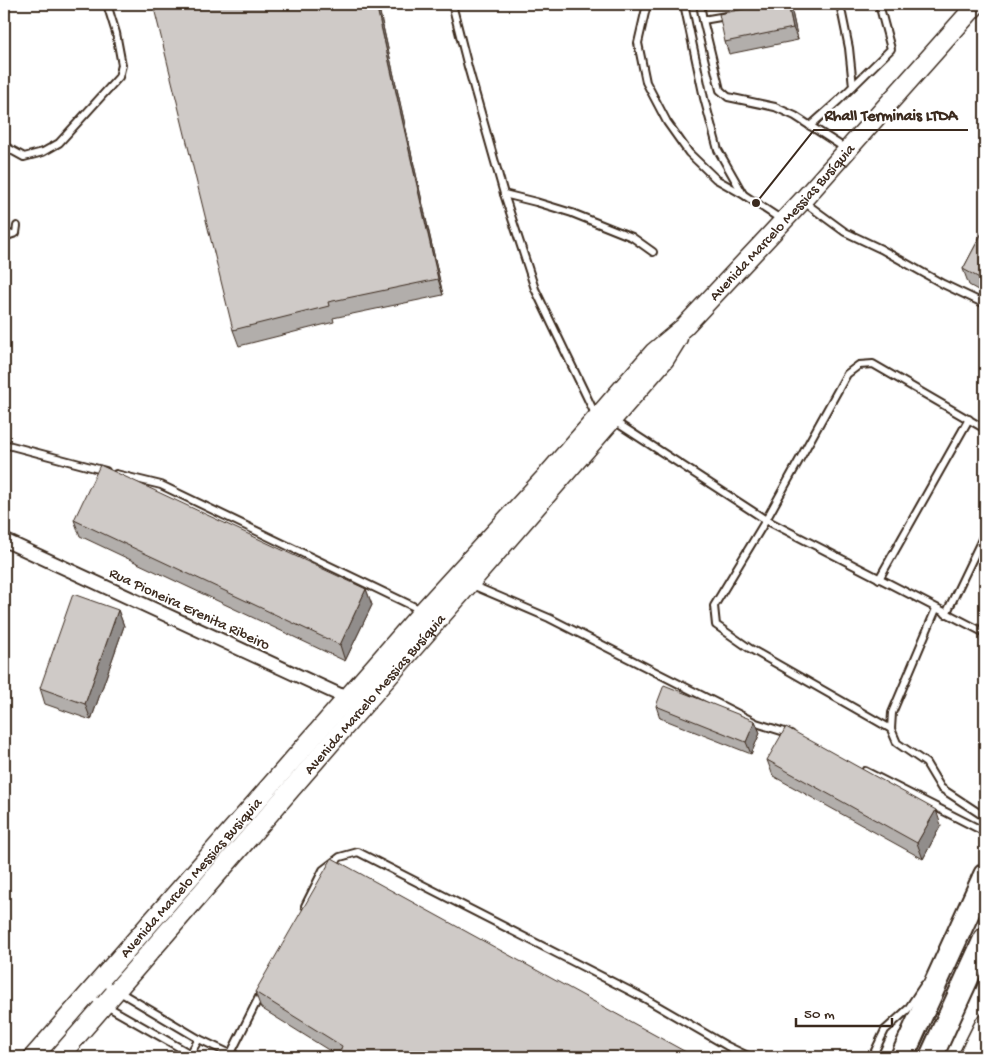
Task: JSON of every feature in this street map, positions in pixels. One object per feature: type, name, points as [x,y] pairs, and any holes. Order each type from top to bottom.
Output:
[{"type":"highway","points":[[902,1057],[985,875]]},
{"type":"highway","points":[[931,1057],[985,940]]},
{"type":"street","name":"Avenida Marcelo Messias Busíquia","points":[[59,1057],[116,991],[355,702],[604,419],[665,359],[684,327],[802,201],[977,4]]},
{"type":"street","name":"Rua Pioneira Erenita Ribeiro","points":[[4,540],[355,702]]},
{"type":"street","name":"Avenida Marcelo Messias Busíquia","points":[[355,702],[424,612],[462,580]]},
{"type":"street","name":"Avenida Marcelo Messias Busiquia","points":[[33,1057],[100,980],[355,702]]},
{"type":"street","points":[[968,1057],[985,1023]]},
{"type":"lane","points":[[4,146],[24,157],[43,152],[59,143],[119,77],[122,65],[116,33],[107,4]]},
{"type":"lane","points":[[452,4],[504,194],[535,289],[604,419],[766,520],[985,634]]},
{"type":"lane","points":[[647,4],[638,43],[646,82],[667,122],[689,153],[716,179],[783,221]]},
{"type":"lane","points":[[684,4],[704,98],[718,150],[744,195]]},
{"type":"lane","points":[[700,4],[720,90],[728,97],[775,108],[795,116],[847,150]]},
{"type":"lane","points":[[840,4],[849,48],[853,86]]},
{"type":"lane","points":[[810,126],[891,49],[879,4]]},
{"type":"lane","points":[[703,20],[730,15]]},
{"type":"lane","points":[[504,194],[572,213],[632,237],[653,252]]},
{"type":"lane","points":[[802,201],[846,232],[881,249],[943,284],[985,304]]},
{"type":"lane","points":[[4,237],[16,233],[17,226]]},
{"type":"lane","points":[[891,729],[750,648],[716,624],[714,606],[766,520],[847,374],[859,365],[873,364],[985,428]]},
{"type":"lane","points":[[879,579],[968,419]]},
{"type":"lane","points":[[4,444],[161,484],[424,612]]},
{"type":"lane","points":[[946,614],[985,533]]},
{"type":"lane","points":[[462,580],[549,618],[756,723],[801,738]]},
{"type":"lane","points":[[936,609],[892,713],[891,729],[896,743],[926,763],[941,788],[985,817]]},
{"type":"lane","points":[[860,768],[985,832]]},
{"type":"lane","points":[[301,914],[323,870],[340,857],[358,852],[644,998],[727,1046],[750,1057]]},
{"type":"lane","points":[[872,1057],[885,1030],[908,1009],[953,943]]},
{"type":"lane","points":[[100,980],[229,1056],[237,1057]]},
{"type":"lane","points":[[229,1056],[265,984]]},
{"type":"lane","points":[[88,995],[196,1057]]},
{"type":"lane","points":[[190,1054],[199,1039]]},
{"type":"building","points":[[153,4],[376,4],[438,279],[328,302],[329,306],[233,330]]},
{"type":"building","points":[[768,4],[788,4],[793,28],[725,42],[719,14]]},
{"type":"building","points":[[985,227],[985,281],[963,269]]},
{"type":"building","points":[[100,465],[366,589],[340,645],[74,520]]},
{"type":"building","points":[[73,594],[118,610],[85,704],[40,688]]},
{"type":"building","points":[[664,685],[755,721],[746,742],[656,706]]},
{"type":"building","points":[[786,727],[936,810],[917,843],[767,760]]},
{"type":"building","points":[[332,858],[695,1057],[338,1057],[342,1046],[255,992]]},
{"type":"place","name":"Rhall Terminais LTDA","points":[[756,203]]}]
